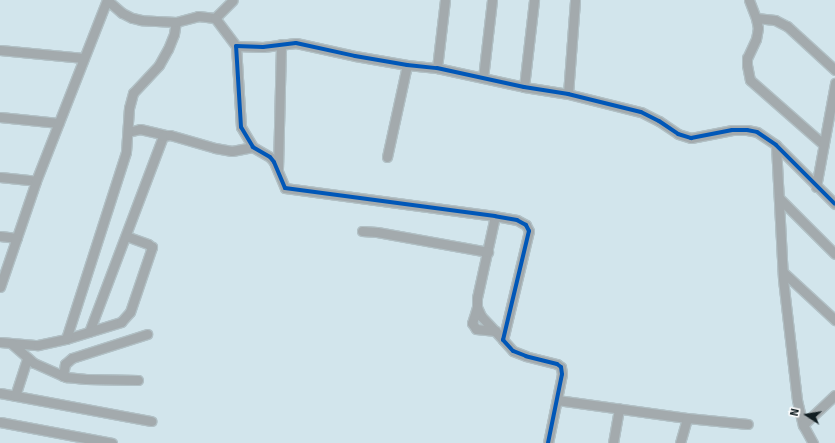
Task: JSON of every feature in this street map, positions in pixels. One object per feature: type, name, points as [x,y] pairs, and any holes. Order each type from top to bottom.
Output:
[{"type":"street","points":[[0,287],[18,238],[36,181],[107,0],[122,13],[132,18],[141,20],[176,22],[198,16],[215,18],[236,46],[241,127],[253,147],[270,157],[278,168],[285,188],[495,216],[522,222],[526,225],[529,231],[503,340]]},
{"type":"street","points":[[215,18],[233,0]]},
{"type":"street","points":[[437,68],[445,0]]},
{"type":"street","points":[[483,78],[492,0]]},
{"type":"street","points":[[524,87],[534,0]]},
{"type":"street","points":[[568,94],[575,0]]},
{"type":"street","points":[[749,0],[758,28],[756,39],[747,58],[746,65],[750,80],[824,145]]},
{"type":"street","points":[[756,18],[775,20],[787,26],[835,70]]},
{"type":"street","points":[[66,339],[121,172],[126,152],[129,108],[133,93],[159,65],[168,50],[174,34],[176,22]]},
{"type":"street","points":[[236,46],[263,47],[281,44],[305,44],[355,56],[407,65],[437,68],[524,87],[568,94],[641,112],[659,121],[678,134],[691,138],[732,130],[757,132],[776,145],[816,187],[835,204]]},
{"type":"street","points":[[278,168],[281,44]]},
{"type":"street","points":[[0,50],[84,58]]},
{"type":"street","points":[[387,157],[407,65]]},
{"type":"street","points":[[816,187],[835,83]]},
{"type":"street","points":[[0,117],[59,123]]},
{"type":"street","points":[[128,132],[140,129],[232,151],[253,147]]},
{"type":"street","points":[[89,332],[162,139],[166,135]]},
{"type":"street","points":[[776,145],[783,272],[797,400],[804,425],[813,443]]},
{"type":"street","points":[[0,177],[36,181]]},
{"type":"street","points":[[779,198],[835,254]]},
{"type":"street","points":[[495,216],[477,298],[477,307],[481,316],[513,351],[557,364],[561,367],[562,374],[548,443]]},
{"type":"street","points":[[362,231],[377,232],[488,252]]},
{"type":"street","points":[[0,236],[18,238]]},
{"type":"street","points":[[0,342],[38,345],[66,339],[121,322],[130,312],[152,247],[148,244],[126,236]]},
{"type":"street","points":[[783,272],[835,320]]},
{"type":"street","points":[[495,332],[506,327]]},
{"type":"street","points":[[63,376],[65,364],[72,358],[147,334]]},
{"type":"street","points":[[12,344],[27,358],[52,372],[63,376],[81,379],[138,380]]},
{"type":"street","points":[[15,396],[27,358]]},
{"type":"street","points":[[0,393],[151,421]]},
{"type":"street","points":[[804,425],[835,395]]},
{"type":"street","points":[[557,400],[687,418],[748,424]]},
{"type":"street","points":[[613,443],[619,409]]},
{"type":"street","points":[[680,443],[687,418]]},
{"type":"street","points":[[0,422],[112,443]]},
{"type":"cycle path","points":[[548,443],[562,374],[561,367],[557,364],[513,351],[503,340],[529,231],[526,225],[517,220],[495,216],[285,188],[274,162],[270,157],[253,147],[241,127],[236,46],[263,47],[296,43],[355,56],[407,65],[437,68],[524,87],[568,94],[641,112],[659,121],[678,134],[691,138],[732,130],[757,132],[776,145],[835,204]]}]
